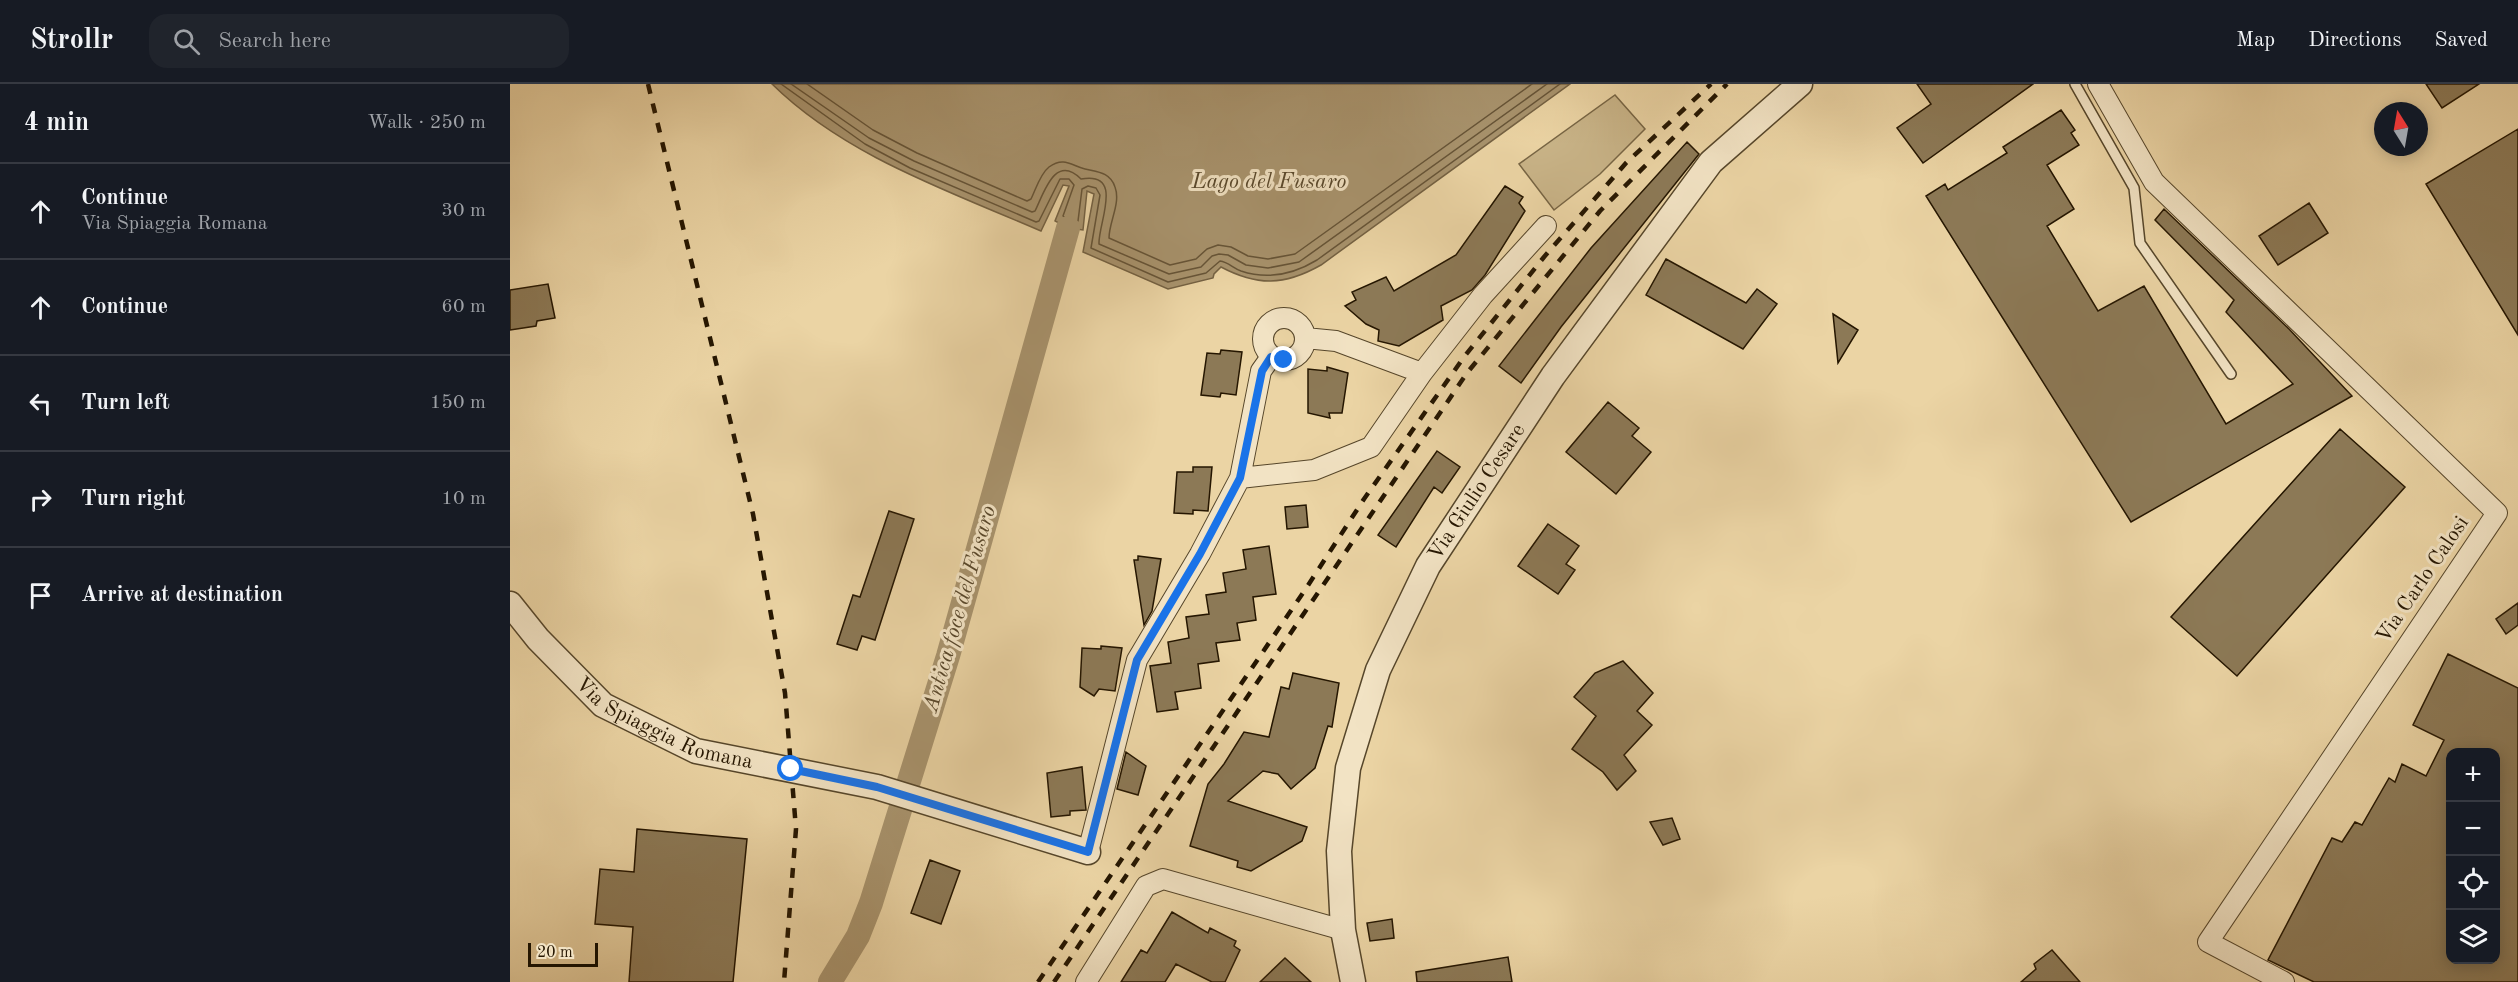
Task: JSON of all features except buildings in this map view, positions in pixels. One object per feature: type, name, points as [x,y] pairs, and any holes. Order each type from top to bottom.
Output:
[{"type":"street","name":"Via Giulio Cesare","points":[[1353,982],[1343,930],[1339,851],[1348,768],[1377,670],[1428,566],[1553,376],[1711,162],[1800,84]]},
{"type":"street","name":"Via Carlo Calosi","points":[[2098,84],[2154,182],[2497,513],[2208,942],[2277,980]]},
{"type":"street","points":[[1240,478],[1314,470],[1371,447],[1422,373],[1482,295],[1546,226]]},
{"type":"street","points":[[1280,317],[1294,320],[1300,325],[1305,338],[1301,351],[1291,359],[1277,359],[1271,357],[1263,345],[1262,337],[1267,324],[1280,317]]},
{"type":"street","points":[[1305,338],[1336,341],[1422,373]]},
{"type":"street","points":[[1088,852],[1137,660],[1200,554],[1240,478],[1262,371],[1271,357]]},
{"type":"street","name":"Via Spiaggia Romana","points":[[510,604],[538,639],[603,705],[696,751],[889,791],[1088,852]]},
{"type":"street","points":[[1086,982],[1146,886],[1163,879],[1343,930]]},
{"type":"lane","points":[[2075,84],[2134,188],[2140,243],[2231,374]]},
{"type":"shaded area","points":[[1615,95],[1645,129],[1600,174],[1554,210],[1519,164]]},
{"type":"water","name":"Lago del Fusaro","points":[[772,84],[1570,84],[1321,265],[1308,272],[1283,280],[1271,281],[1247,278],[1221,267],[1213,278],[1168,289],[1083,252],[1094,194],[1087,191],[1083,230],[1068,228],[1055,221],[1069,186],[1063,185],[1041,231],[899,170],[865,152],[832,132]]},
{"type":"waterway","name":"Antica foce del Fusaro","points":[[830,982],[858,936],[871,903],[948,656],[1068,228]]},
{"type":"railway","points":[[648,84],[753,514],[785,693],[796,829],[784,982]]},
{"type":"railway","points":[[1038,982],[1305,590],[1364,499],[1464,357],[1544,257],[1626,163],[1711,84]]},
{"type":"railway","points":[[1054,982],[1467,373],[1600,211],[1727,84]]},
{"type":"route","points":[[791,769],[877,787],[1088,852],[1095,833],[1115,740],[1137,660],[1200,554],[1240,478],[1262,371],[1271,357],[1284,360]]}]
